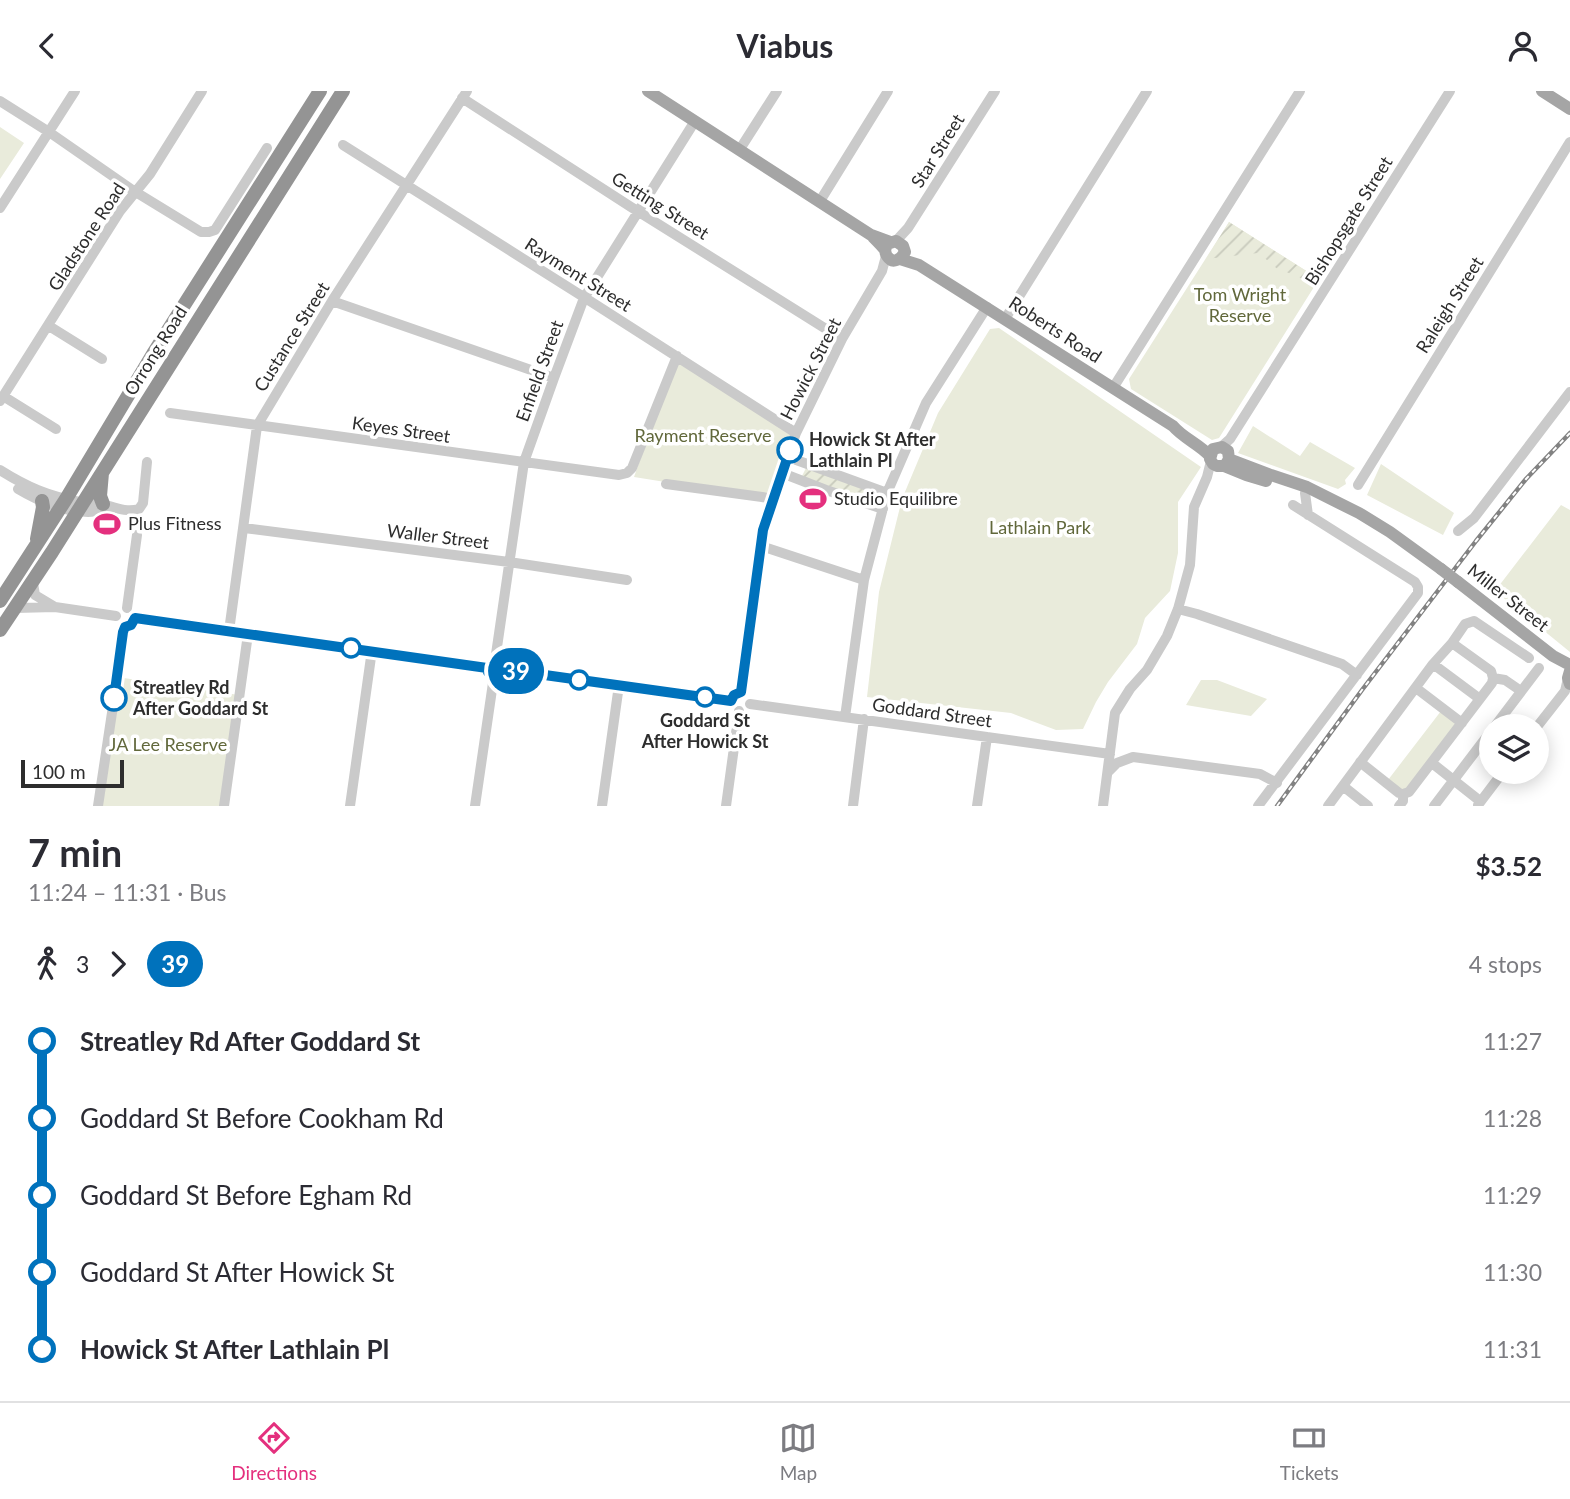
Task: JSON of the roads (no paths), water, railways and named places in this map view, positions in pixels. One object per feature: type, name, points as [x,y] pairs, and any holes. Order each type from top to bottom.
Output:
[{"type":"highway","name":"Orrong Road","points":[[0,601],[320,91]]},
{"type":"highway","name":"Orrong Road","points":[[0,630],[33,583],[343,91]]},
{"type":"highway","points":[[102,472],[100,496],[107,506]]},
{"type":"highway","points":[[35,547],[42,501]]},
{"type":"main road","name":"Roberts Road","points":[[648,91],[664,95],[695,121],[1173,426],[1201,447],[1307,487],[1359,513],[1441,569]]},
{"type":"main road","points":[[1542,91],[1570,109]]},
{"type":"main road","points":[[1552,91],[1570,102]]},
{"type":"main road","name":"Roberts Road","points":[[1221,455],[1246,475],[1324,497]]},
{"type":"main road","name":"Miller Street","points":[[1441,569],[1553,656],[1569,679]]},
{"type":"street","points":[[0,208],[75,91]]},
{"type":"street","name":"Gladstone Road","points":[[2,399],[120,211],[150,174],[202,91]]},
{"type":"street","points":[[740,149],[777,91]]},
{"type":"street","points":[[820,201],[888,91]]},
{"type":"street","name":"Star Street","points":[[895,250],[995,91]]},
{"type":"street","points":[[1005,319],[1147,91]]},
{"type":"street","points":[[1114,388],[1300,91]]},
{"type":"street","name":"Bishopsgate Street","points":[[1103,806],[1115,713],[1130,689],[1147,670],[1167,636],[1178,609],[1191,565],[1194,507],[1207,477],[1450,91]]},
{"type":"street","name":"Custance Street","points":[[229,631],[257,426],[332,300],[464,94]]},
{"type":"street","name":"Getting Street","points":[[464,94],[639,212],[842,339]]},
{"type":"street","points":[[0,101],[134,191],[201,232],[215,230],[267,148]]},
{"type":"street","name":"Enfield Street","points":[[475,806],[524,463],[584,298],[695,121]]},
{"type":"street","name":"Raleigh Street","points":[[1358,485],[1570,142]]},
{"type":"street","name":"Rayment Street","points":[[343,145],[796,433]]},
{"type":"street","name":"Howick Street","points":[[741,692],[764,525],[772,499],[796,433],[842,339],[895,250]]},
{"type":"street","points":[[332,300],[554,378]]},
{"type":"street","points":[[845,717],[864,580],[887,493],[926,403],[987,307]]},
{"type":"street","points":[[49,326],[102,359]]},
{"type":"street","name":"Keyes Street","points":[[170,413],[619,475],[632,468],[677,356]]},
{"type":"street","points":[[1458,531],[1474,518],[1570,392]]},
{"type":"street","points":[[2,399],[56,429]]},
{"type":"street","points":[[788,457],[887,493]]},
{"type":"street","points":[[0,477],[42,501],[103,510],[107,506],[133,511],[141,506],[147,462]]},
{"type":"street","points":[[800,480],[808,464]]},
{"type":"street","points":[[0,470],[63,503]]},
{"type":"street","points":[[782,473],[826,491],[883,509]]},
{"type":"street","points":[[666,484],[772,499]]},
{"type":"street","points":[[863,501],[867,486]]},
{"type":"street","points":[[1305,493],[1308,515]]},
{"type":"street","points":[[1258,806],[1418,595],[1419,590],[1415,582],[1293,505]]},
{"type":"street","name":"Waller Street","points":[[244,528],[627,580]]},
{"type":"street","points":[[127,608],[137,535]]},
{"type":"street","points":[[761,546],[864,580]]},
{"type":"street","points":[[33,583],[35,595],[55,607]]},
{"type":"street","points":[[15,608],[55,607],[116,616]]},
{"type":"street","points":[[127,608],[132,610],[135,618],[131,625],[125,627],[119,624],[116,616],[119,610],[127,608]]},
{"type":"street","points":[[1178,609],[1342,664],[1357,675]]},
{"type":"street","points":[[135,618],[731,701]]},
{"type":"street","name":"Miller Street","points":[[1452,643],[1465,624],[1474,621],[1529,658]]},
{"type":"street","points":[[98,806],[125,627]]},
{"type":"street","points":[[224,806],[248,635]]},
{"type":"street","points":[[1328,806],[1360,762],[1416,688],[1433,664],[1452,643],[1491,671],[1492,683],[1409,792],[1399,793],[1360,762]]},
{"type":"street","points":[[350,806],[372,650]]},
{"type":"street","points":[[1433,664],[1480,699]]},
{"type":"street","points":[[1503,714],[1539,669]]},
{"type":"street","points":[[1493,678],[1505,680],[1521,691]]},
{"type":"street","points":[[1545,714],[1569,679]]},
{"type":"street","points":[[602,806],[619,685]]},
{"type":"street","points":[[1416,688],[1462,723]]},
{"type":"street","points":[[741,692],[748,697],[750,704],[745,711],[739,711],[734,709],[731,701],[734,695],[741,692]]},
{"type":"street","name":"Goddard Street","points":[[750,704],[1110,754]]},
{"type":"street","points":[[726,806],[739,711]]},
{"type":"street","points":[[853,806],[864,719]]},
{"type":"street","points":[[977,806],[987,737]]},
{"type":"street","points":[[1434,806],[1479,747]]},
{"type":"street","points":[[1108,772],[1117,763],[1133,757],[1260,774],[1277,783]]},
{"type":"street","points":[[1432,763],[1478,804],[1494,784]]},
{"type":"street","points":[[1343,786],[1368,806]]},
{"type":"street","points":[[1399,806],[1403,801],[1403,794]]},
{"type":"railway","points":[[1277,806],[1476,541],[1526,479],[1570,433]]},
{"type":"place","name":"Howick St After Lathlain Pl","points":[[790,450]]},
{"type":"place","name":"Studio Equilibre","points":[[813,499]]},
{"type":"place","name":"Plus Fitness","points":[[107,524]]},
{"type":"place","name":"Goddard St After Howick St","points":[[705,697]]},
{"type":"place","name":"Streatley Rd After Goddard St","points":[[114,698]]},
{"type":"park label","name":"Tom Wright Reserve","points":[[1240,305]]},
{"type":"park label","name":"Rayment Reserve","points":[[703,436]]},
{"type":"park label","name":"Lathlain Park","points":[[1040,528]]},
{"type":"park label","name":"JA Lee Reserve","points":[[168,745]]}]
